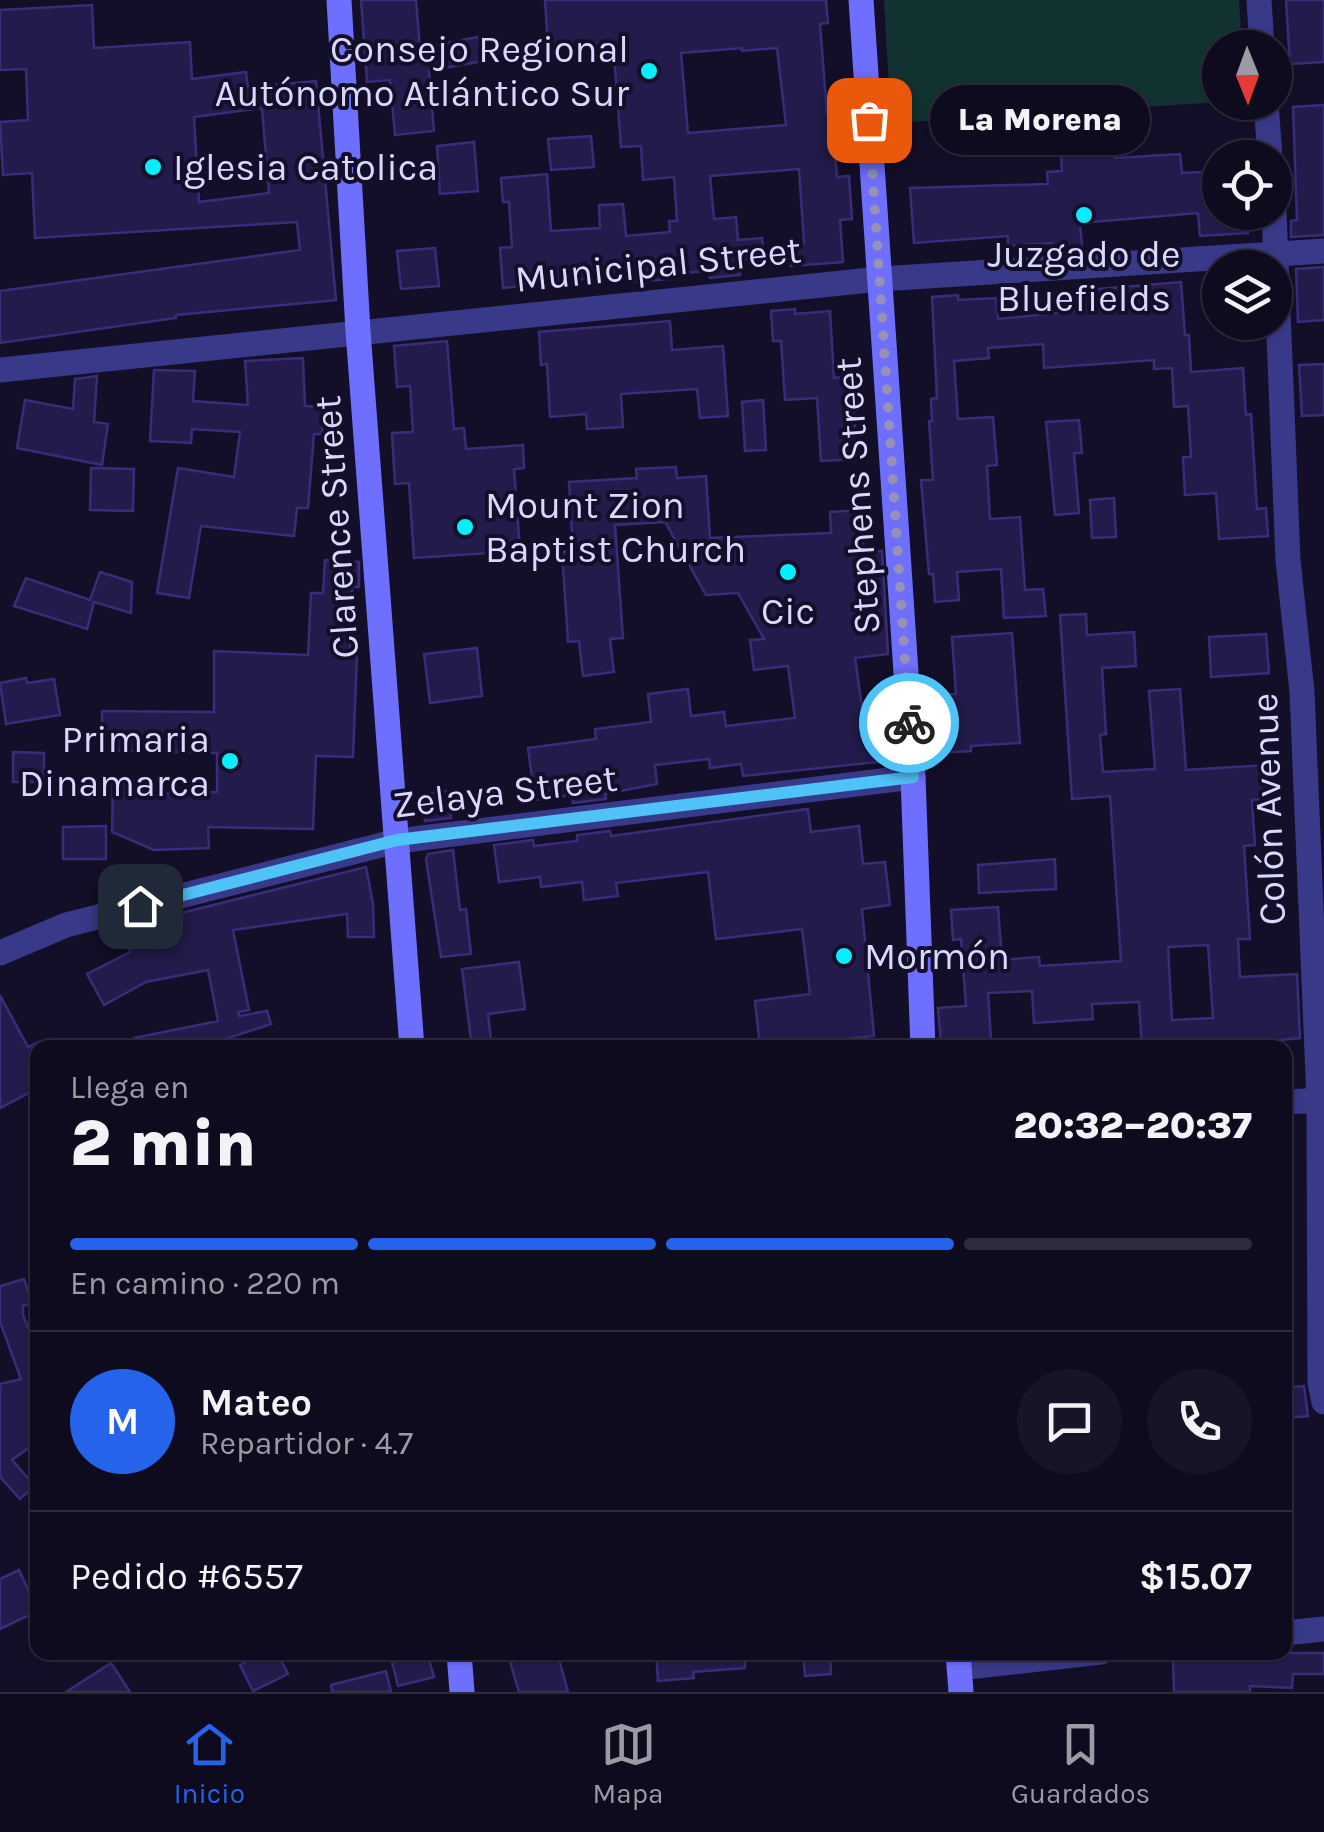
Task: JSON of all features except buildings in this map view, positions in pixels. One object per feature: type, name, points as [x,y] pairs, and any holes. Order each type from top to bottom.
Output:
[{"type":"street","name":"Clarence Street","points":[[338,0],[358,331],[411,1040]]},
{"type":"street","name":"Stephens Street","points":[[861,0],[913,777],[924,1040]]},
{"type":"street","points":[[1259,0],[1261,30]]},
{"type":"street","name":"Municipal Street","points":[[1292,253],[1324,251]]},
{"type":"street","name":"Municipal Street","points":[[0,370],[880,279],[1202,259]]},
{"type":"street","name":"Colón Avenue","points":[[1280,340],[1288,560],[1302,692],[1321,1100],[1320,1384],[1324,1402]]},
{"type":"street","name":"Zelaya Street","points":[[0,953],[66,925],[397,840],[913,777]]},
{"type":"street","points":[[1292,1102],[1321,1100]]},
{"type":"street","points":[[1292,1632],[1324,1629]]},
{"type":"street","points":[[460,1660],[462,1692]]},
{"type":"street","points":[[959,1671],[1042,1660]]},
{"type":"green space","points":[[884,0],[1239,0],[1241,30],[1202,30],[1202,103],[891,123]]},
{"type":"way so far","points":[[869,120],[909,723]]},
{"type":"place","name":"Consejo Regional Autónomo Atlántico Sur","points":[[649,71]]},
{"type":"place","name":"La Morena","points":[[869,120]]},
{"type":"place","name":"Iglesia Catolica","points":[[153,167]]},
{"type":"place","name":"Juzgado de Bluefields","points":[[1084,215]]},
{"type":"place","name":"Mount Zion Baptist Church","points":[[465,527]]},
{"type":"place","name":"Cic","points":[[788,572]]},
{"type":"place","name":"Primaria Dinamarca","points":[[230,761]]},
{"type":"place","name":"Mormón","points":[[844,956]]},
{"type":"route","points":[[140,906],[397,840],[913,777],[909,723]]}]
